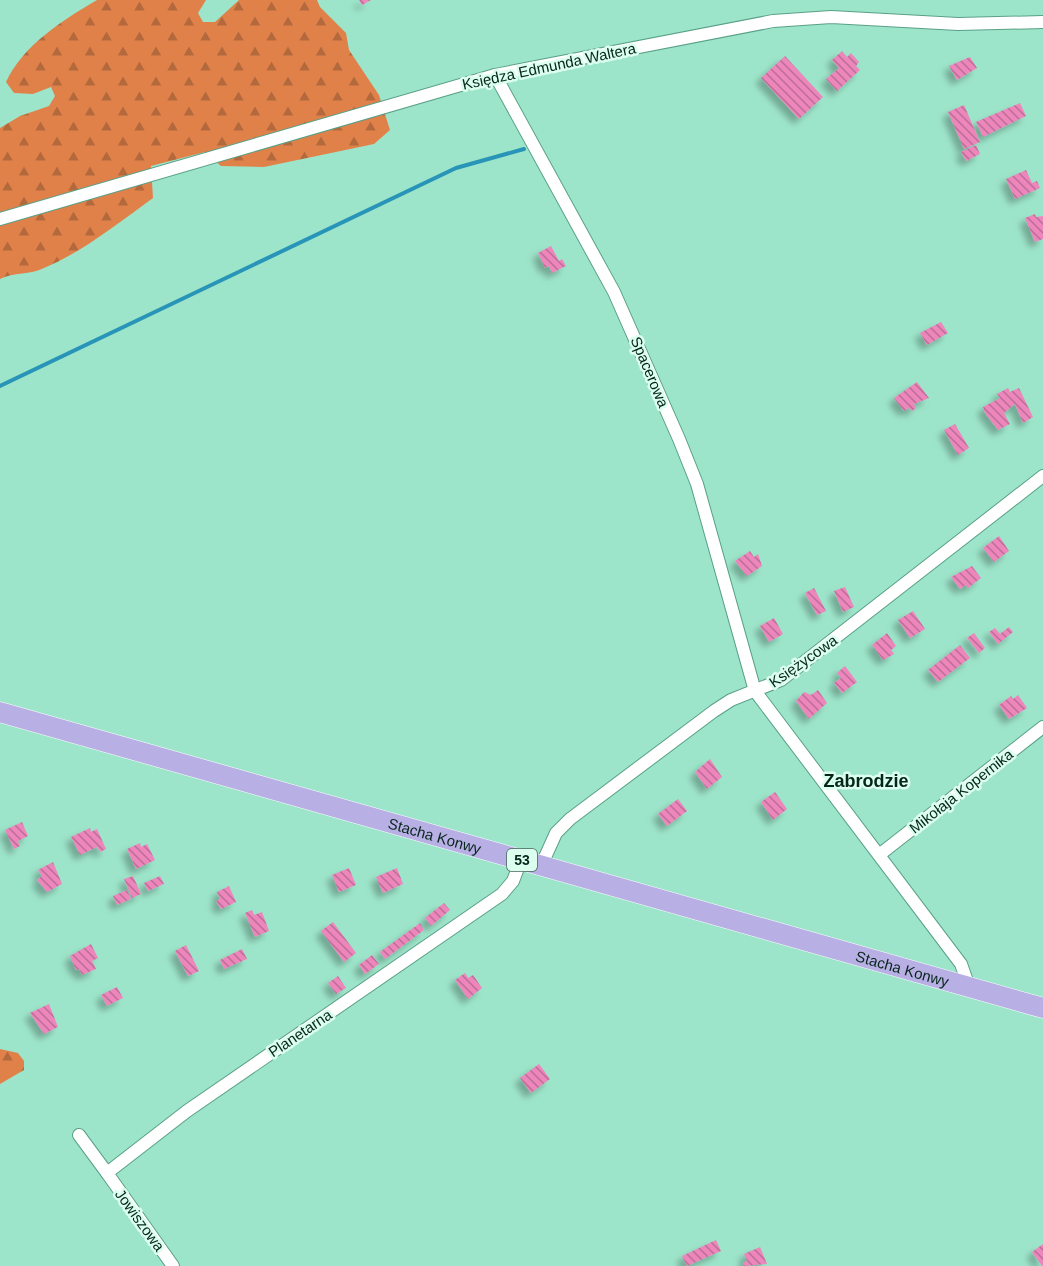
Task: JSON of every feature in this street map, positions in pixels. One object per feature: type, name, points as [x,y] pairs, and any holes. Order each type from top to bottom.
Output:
[{"type":"main road","name":"Stacha Konwy","points":[[0,712],[1043,1008]]},
{"type":"street","name":"Księdza Edmunda Waltera","points":[[0,219],[495,75],[773,21],[831,17],[958,24],[1043,22]]},
{"type":"street","name":"Spacerowa","points":[[495,75],[614,292],[679,439],[697,484],[755,691]]},
{"type":"street","name":"Księżycowa","points":[[541,866],[556,832],[570,819],[714,711],[731,700],[781,680],[1043,476]]},
{"type":"street","points":[[755,691],[879,855],[894,879],[961,964],[969,987]]},
{"type":"street","name":"Mikołaja Kopernika","points":[[879,855],[1043,728]]},
{"type":"street","name":"Planetarna","points":[[106,1173],[187,1111],[502,894],[513,881],[521,860]]},
{"type":"street","points":[[80,1136],[106,1173]]},
{"type":"street","name":"Jowiszowa","points":[[106,1173],[173,1266]]},
{"type":"green space","points":[[97,0],[206,0],[198,13],[203,22],[215,22],[239,0],[317,0],[320,7],[346,33],[349,50],[379,95],[390,130],[374,144],[264,167],[221,166],[205,152],[151,166],[153,198],[73,254],[39,270],[0,279],[0,128],[20,116],[49,106],[55,96],[51,87],[33,94],[14,93],[6,82],[13,69],[33,45],[58,25]]},
{"type":"green space","points":[[0,1049],[18,1053],[24,1061],[24,1070],[0,1084]]},
{"type":"building","points":[[359,0],[371,0],[362,5]]},
{"type":"building","points":[[842,51],[847,57],[851,53],[859,62],[856,66],[860,70],[837,91],[826,79],[839,68],[832,60]]},
{"type":"building","points":[[785,56],[823,97],[799,119],[761,78]]},
{"type":"building","points":[[970,57],[977,68],[957,80],[949,66]]},
{"type":"building","points":[[1020,103],[1026,116],[983,137],[976,122]]},
{"type":"building","points":[[964,105],[980,142],[964,149],[948,112]]},
{"type":"building","points":[[976,145],[980,154],[966,161],[961,152]]},
{"type":"building","points":[[1026,170],[1032,183],[1037,181],[1040,188],[1015,199],[1006,179]]},
{"type":"building","points":[[1035,214],[1036,217],[1043,216],[1043,239],[1035,242],[1025,218]]},
{"type":"building","points":[[551,246],[559,261],[562,259],[566,266],[552,273],[549,266],[545,268],[538,253]]},
{"type":"building","points":[[941,322],[948,333],[927,345],[920,333]]},
{"type":"building","points":[[917,382],[929,398],[914,404],[916,408],[912,411],[909,408],[904,411],[894,398]]},
{"type":"building","points":[[1008,388],[1010,392],[1019,388],[1033,417],[1023,423],[1015,404],[1004,413],[1010,424],[998,430],[983,407],[1000,398],[997,394]]},
{"type":"building","points":[[955,424],[969,448],[958,455],[944,430]]},
{"type":"building","points":[[999,536],[1009,551],[994,562],[983,548]]},
{"type":"building","points":[[750,551],[754,557],[758,554],[762,566],[747,576],[735,561]]},
{"type":"building","points":[[972,566],[981,578],[968,588],[966,585],[960,589],[951,577]]},
{"type":"building","points":[[845,587],[854,607],[843,612],[834,591]]},
{"type":"building","points":[[814,588],[826,611],[817,615],[805,593]]},
{"type":"building","points":[[913,611],[925,629],[910,638],[898,620]]},
{"type":"building","points":[[774,618],[783,634],[769,642],[760,626]]},
{"type":"building","points":[[1009,627],[1013,632],[998,644],[989,632],[995,628],[1000,634]]},
{"type":"building","points":[[887,633],[896,646],[891,650],[894,654],[883,660],[872,645]]},
{"type":"building","points":[[974,633],[985,648],[979,653],[967,638]]},
{"type":"building","points":[[960,645],[970,658],[938,682],[928,670]]},
{"type":"building","points":[[845,666],[857,682],[842,693],[834,683],[841,678],[837,673]]},
{"type":"building","points":[[818,690],[827,703],[809,719],[796,701],[804,692],[811,695]]},
{"type":"building","points":[[1018,695],[1027,708],[1009,719],[999,705],[1011,696],[1013,699]]},
{"type":"building","points":[[710,759],[722,777],[707,789],[695,772]]},
{"type":"building","points":[[775,792],[787,809],[773,820],[761,802]]},
{"type":"building","points":[[678,799],[687,811],[667,826],[658,814]]},
{"type":"building","points":[[22,822],[28,836],[18,841],[20,846],[14,849],[5,830]]},
{"type":"building","points":[[90,828],[91,832],[97,829],[106,849],[100,852],[97,847],[80,855],[71,837]]},
{"type":"building","points":[[140,843],[141,847],[147,844],[155,860],[136,869],[127,849]]},
{"type":"building","points":[[53,862],[62,884],[47,892],[37,880],[42,876],[38,870]]},
{"type":"building","points":[[349,868],[356,885],[339,892],[332,875]]},
{"type":"building","points":[[397,868],[403,884],[383,893],[376,877]]},
{"type":"building","points":[[133,876],[141,894],[132,898],[124,879]]},
{"type":"building","points":[[160,876],[164,884],[148,891],[144,883]]},
{"type":"building","points":[[229,886],[236,902],[221,909],[216,901],[220,899],[217,892]]},
{"type":"building","points":[[127,890],[131,899],[117,905],[113,896]]},
{"type":"building","points":[[444,903],[450,910],[431,926],[425,918]]},
{"type":"building","points":[[252,910],[254,915],[262,912],[269,931],[255,937],[245,913]]},
{"type":"building","points":[[333,922],[356,953],[344,962],[321,931]]},
{"type":"building","points":[[420,923],[424,930],[385,959],[380,952]]},
{"type":"building","points":[[91,944],[98,958],[92,961],[96,969],[82,975],[79,969],[76,970],[70,956]]},
{"type":"building","points":[[186,945],[199,971],[188,976],[175,951]]},
{"type":"building","points":[[242,949],[247,959],[224,969],[220,960]]},
{"type":"building","points":[[372,955],[379,964],[365,974],[359,965]]},
{"type":"building","points":[[465,973],[468,978],[473,975],[482,988],[468,999],[455,980]]},
{"type":"building","points":[[338,976],[346,988],[336,994],[328,983]]},
{"type":"building","points":[[117,987],[123,998],[107,1006],[101,995]]},
{"type":"building","points":[[49,1004],[58,1027],[44,1034],[30,1013]]},
{"type":"building","points":[[539,1064],[550,1079],[531,1093],[520,1078]]},
{"type":"building","points":[[716,1240],[721,1251],[687,1266],[682,1256]]},
{"type":"building","points":[[1043,1244],[1043,1266],[1042,1266],[1032,1252]]},
{"type":"building","points":[[760,1247],[767,1264],[744,1266],[743,1263],[747,1261],[744,1254]]},
{"type":"waterway","points":[[0,386],[456,168],[524,149]]},
{"type":"district","name":"Zabrodzie","points":[[866,781]]}]
